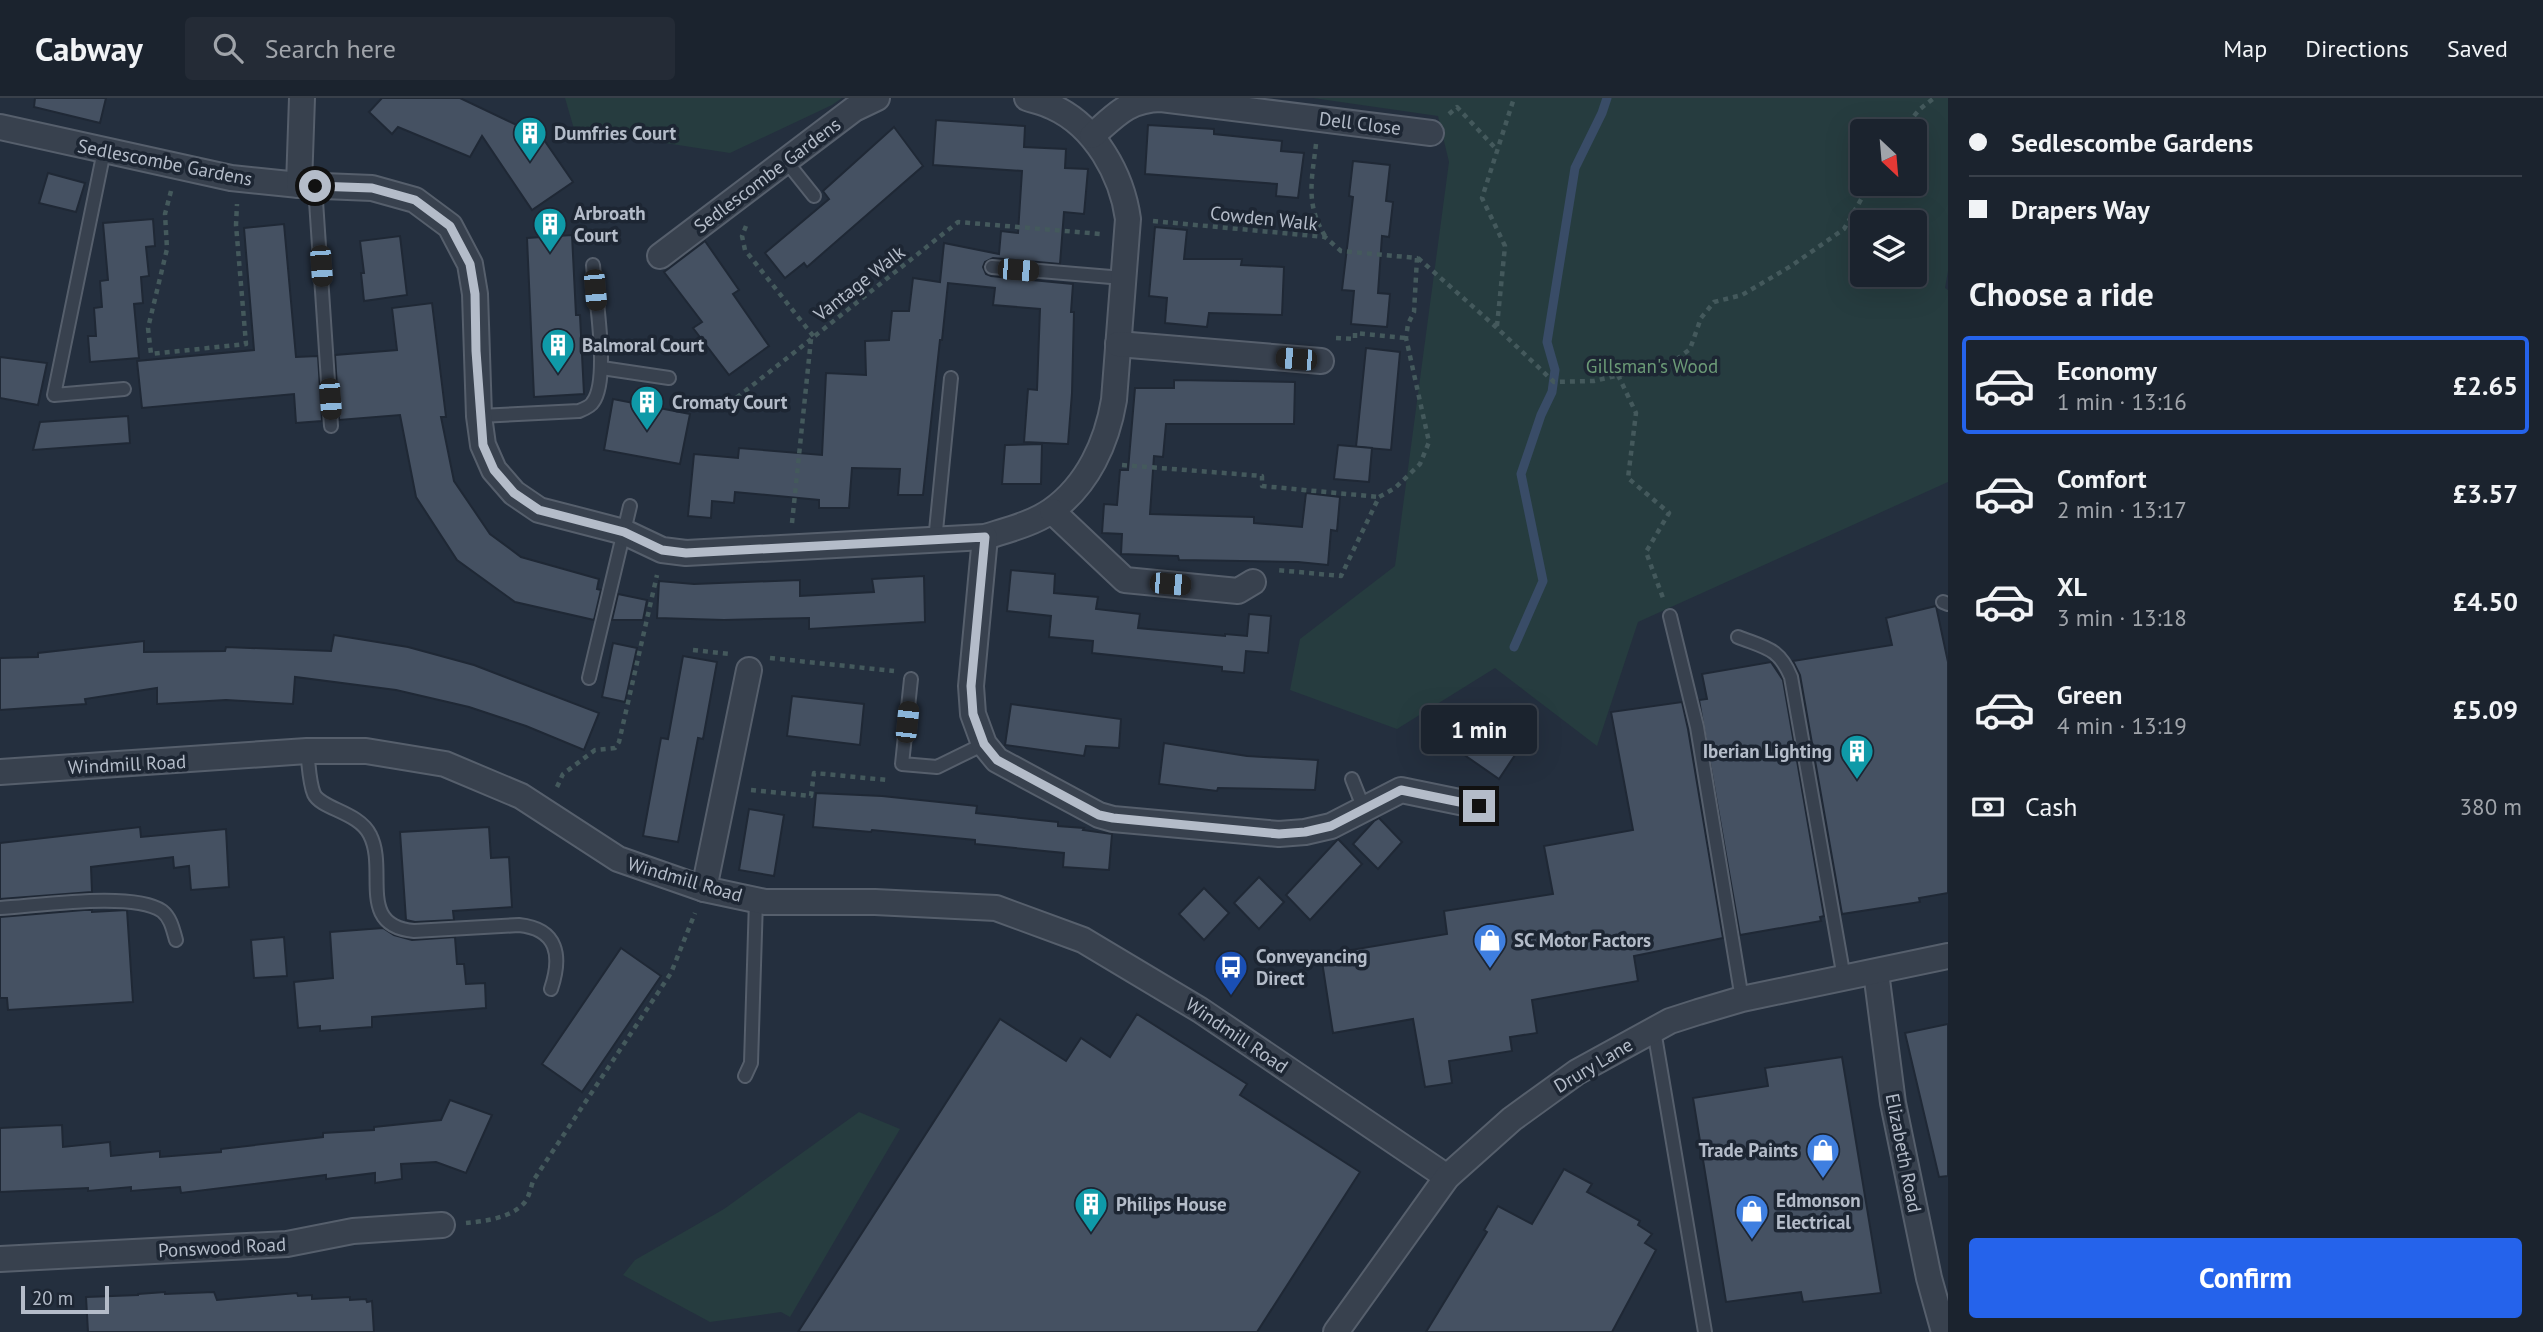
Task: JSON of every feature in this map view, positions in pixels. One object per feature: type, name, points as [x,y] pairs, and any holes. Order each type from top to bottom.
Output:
[{"type":"street","points":[[302,98],[307,186]]},
{"type":"street","name":"Sedlescombe Gardens","points":[[660,256],[854,109],[877,98]]},
{"type":"street","name":"Sedlescombe Gardens","points":[[0,127],[238,179],[307,186],[372,188],[415,200],[450,226],[470,264],[475,294],[483,445],[494,470],[514,493],[539,510],[624,532],[662,550],[686,553],[985,537],[1020,527],[1052,511],[1077,485],[1094,462],[1109,429],[1127,227],[1126,201],[1112,169],[1092,135],[1055,107],[1027,98]]},
{"type":"street","name":"Dell Close","points":[[1092,135],[1121,111],[1140,100],[1161,99],[1431,132]]},
{"type":"street","points":[[1118,344],[1321,361]]},
{"type":"street","points":[[1052,511],[1125,580],[1238,591],[1253,582]]},
{"type":"street","points":[[985,537],[971,686],[973,714],[984,744],[997,760],[1099,815],[1279,834],[1331,826],[1401,790],[1479,806]]},
{"type":"street","points":[[704,889],[749,660]]},
{"type":"street","name":"Windmill Road","points":[[0,772],[307,751],[366,751],[445,764],[521,796],[618,859],[704,889],[765,902],[875,901],[996,908],[1083,940],[1200,1010],[1447,1177]]},
{"type":"street","name":"Drury Lane","points":[[1336,1332],[1447,1177],[1512,1119],[1568,1078],[1670,1021],[1742,999],[1948,956]]},
{"type":"street","name":"Elizabeth Road","points":[[1876,972],[1893,1102],[1929,1278],[1944,1332]]},
{"type":"street","name":"Ponswood Road","points":[[0,1259],[288,1244],[353,1231],[442,1225]]},
{"type":"lane","points":[[104,151],[54,395],[124,388]]},
{"type":"lane","points":[[786,161],[814,196]]},
{"type":"lane","points":[[307,186],[331,426]]},
{"type":"lane","points":[[480,416],[579,411],[593,403],[602,368],[593,265]]},
{"type":"lane","points":[[992,267],[1123,278]]},
{"type":"lane","points":[[602,368],[669,378]]},
{"type":"lane","points":[[935,541],[951,378]]},
{"type":"lane","points":[[589,678],[630,506]]},
{"type":"lane","points":[[1670,616],[1698,727],[1742,999]]},
{"type":"lane","points":[[1738,637],[1771,649],[1784,660],[1791,677],[1844,978]]},
{"type":"lane","points":[[906,675],[902,764],[937,767],[984,744]]},
{"type":"lane","points":[[307,751],[314,793],[318,800],[345,811],[370,834],[375,856],[377,894],[383,917],[390,924],[400,929],[414,930],[534,926],[547,934],[552,941],[557,959],[551,989]]},
{"type":"lane","points":[[1352,779],[1364,809]]},
{"type":"lane","points":[[745,1076],[751,1063],[756,900]]},
{"type":"lane","points":[[0,908],[112,901],[142,903],[162,912],[172,925],[176,940]]},
{"type":"lane","points":[[1654,1030],[1705,1332]]},
{"type":"path","points":[[1496,327],[1505,246],[1482,198],[1514,98]]},
{"type":"path","points":[[1911,119],[1934,98]]},
{"type":"path","points":[[1431,132],[1457,107],[1497,150]]},
{"type":"path","points":[[1319,118],[1310,196],[1315,219],[1325,237]]},
{"type":"path","points":[[178,167],[165,214],[167,249],[148,328],[151,354],[246,344],[236,225],[238,179]]},
{"type":"path","points":[[1417,258],[1554,382],[1594,381],[1672,363],[1690,349],[1701,318],[1714,302],[1742,295],[1791,266],[1844,229],[1863,196]]},
{"type":"path","points":[[722,410],[812,338],[745,250],[742,236],[749,216]]},
{"type":"path","name":"Cowden Walk","points":[[958,222],[1325,237],[1341,251],[1417,258]]},
{"type":"path","name":"Vantage Walk","points":[[790,548],[812,338],[958,222]]},
{"type":"path","points":[[1094,462],[1262,476],[1262,486],[1379,497],[1395,488],[1420,464],[1429,442],[1406,338],[1408,324],[1414,312],[1417,258]]},
{"type":"path","points":[[1321,361],[1323,337],[1354,339],[1355,333],[1406,338]]},
{"type":"path","points":[[1618,376],[1636,413],[1628,478],[1669,513],[1646,552],[1670,616]]},
{"type":"path","points":[[1253,582],[1255,568],[1341,576],[1379,497]]},
{"type":"path","points":[[551,816],[559,780],[563,774],[596,750],[615,748],[619,742],[662,550]]},
{"type":"path","points":[[693,650],[749,660],[906,675]]},
{"type":"path","points":[[725,788],[811,796],[814,773],[887,780]]},
{"type":"path","points":[[442,1225],[488,1221],[516,1210],[527,1200],[533,1181],[671,973],[704,889]]},
{"type":"green space","points":[[565,98],[842,98],[730,153],[574,129]]},
{"type":"green space","name":"Gillsman's Wood","points":[[1313,98],[1948,98],[1948,271],[1945,288],[1948,290],[1948,482],[1638,622],[1597,746],[1495,668],[1397,729],[1290,690],[1300,639],[1395,566],[1449,162],[1438,116]]},
{"type":"green space","points":[[859,1112],[900,1129],[790,1317],[781,1312],[710,1322],[623,1275],[635,1260],[724,1209]]},
{"type":"building","points":[[35,98],[106,98],[100,123],[34,107]]},
{"type":"building","points":[[382,98],[460,98],[521,127],[531,121],[573,182],[532,210],[482,136],[470,157],[398,127],[392,134],[369,112]]},
{"type":"building","points":[[936,120],[1025,126],[1024,147],[1066,149],[1065,168],[1088,169],[1084,214],[1064,212],[1060,264],[993,258],[985,262],[983,267],[986,274],[991,276],[1073,284],[1072,393],[1068,444],[1024,442],[1028,389],[1037,390],[1040,309],[993,305],[995,288],[948,283],[923,495],[898,495],[900,469],[852,468],[849,508],[819,508],[819,500],[735,492],[734,503],[712,501],[711,518],[688,516],[694,454],[738,458],[739,448],[822,455],[826,373],[866,375],[865,341],[889,340],[892,311],[909,311],[913,278],[940,282],[944,243],[999,254],[1001,231],[1018,233],[1022,171],[933,165]]},
{"type":"building","points":[[1148,125],[1214,129],[1214,134],[1282,141],[1281,151],[1304,153],[1298,198],[1276,196],[1277,184],[1145,174]]},
{"type":"building","points":[[894,127],[923,166],[807,267],[804,263],[785,278],[765,253],[829,199],[823,191]]},
{"type":"building","points":[[1353,161],[1390,165],[1386,201],[1393,202],[1389,237],[1382,236],[1378,293],[1390,294],[1387,327],[1351,324],[1354,291],[1342,290],[1353,197],[1349,196]]},
{"type":"building","points":[[48,173],[85,183],[76,212],[39,203]]},
{"type":"building","points":[[153,219],[155,246],[146,247],[149,276],[141,277],[143,303],[134,304],[139,358],[90,362],[88,336],[96,336],[94,308],[102,307],[100,281],[108,280],[103,223]]},
{"type":"building","points":[[284,224],[296,357],[318,356],[322,421],[296,423],[294,394],[142,408],[137,361],[254,350],[244,228]]},
{"type":"building","points":[[1155,227],[1187,230],[1184,259],[1242,259],[1241,265],[1284,267],[1282,315],[1209,313],[1207,327],[1165,323],[1167,298],[1149,296]]},
{"type":"building","points":[[572,235],[584,394],[534,397],[527,238]]},
{"type":"building","points":[[400,236],[407,295],[364,301],[360,241]]},
{"type":"building","points":[[705,241],[739,290],[733,294],[769,346],[729,375],[693,328],[702,322],[664,272]]},
{"type":"building","points":[[432,303],[446,417],[441,417],[454,481],[490,534],[521,557],[599,579],[597,589],[601,590],[594,620],[515,602],[457,560],[416,497],[400,415],[339,420],[335,355],[397,350],[392,308]]},
{"type":"building","points":[[1366,348],[1400,352],[1391,450],[1356,447]]},
{"type":"building","points":[[0,357],[47,363],[38,405],[0,398]]},
{"type":"building","points":[[1174,380],[1295,382],[1294,424],[1166,424],[1163,457],[1154,456],[1150,514],[1254,517],[1254,523],[1302,527],[1306,493],[1340,497],[1337,531],[1331,530],[1328,565],[1179,560],[1178,556],[1121,554],[1122,534],[1102,533],[1104,504],[1117,505],[1120,470],[1128,470],[1135,388],[1174,388]]},
{"type":"building","name":"Cromaty Court","points":[[613,399],[690,414],[680,464],[604,450]]},
{"type":"building","points":[[128,416],[130,443],[33,450],[40,422]]},
{"type":"building","points":[[1042,444],[1041,484],[1002,484],[1005,445]]},
{"type":"building","points":[[1338,445],[1372,448],[1369,482],[1334,479]]},
{"type":"building","points":[[1011,570],[1055,574],[1054,593],[1098,597],[1096,609],[1140,614],[1138,628],[1247,636],[1249,614],[1271,616],[1268,653],[1246,651],[1244,673],[1222,671],[1222,667],[1092,653],[1093,641],[1049,637],[1051,616],[1007,611]]},
{"type":"building","points":[[924,576],[925,622],[809,629],[809,618],[657,618],[659,581],[694,584],[800,580],[800,596],[874,592],[872,579]]},
{"type":"building","points":[[618,594],[647,600],[643,620],[612,620]]},
{"type":"building","points":[[1936,606],[1948,662],[1948,893],[1919,898],[1920,902],[1842,914],[1800,675],[1793,661],[1892,645],[1886,618]]},
{"type":"building","points":[[334,635],[408,647],[474,665],[599,713],[584,750],[526,726],[469,707],[396,690],[295,677],[293,704],[226,700],[157,704],[157,688],[85,699],[86,704],[0,710],[0,658],[38,657],[38,653],[144,641],[144,652],[225,651],[226,647],[331,651]]},
{"type":"building","points":[[613,643],[637,648],[625,702],[602,697]]},
{"type":"building","points":[[683,656],[717,662],[703,739],[698,738],[678,842],[643,836],[661,738],[668,739]]},
{"type":"building","points":[[1771,662],[1783,680],[1824,916],[1820,917],[1821,921],[1740,935],[1699,700],[1707,699],[1702,674]]},
{"type":"building","points":[[792,696],[864,704],[860,745],[787,736]]},
{"type":"building","points":[[1682,702],[1723,938],[1634,956],[1638,981],[1532,1000],[1537,1033],[1510,1037],[1512,1051],[1449,1061],[1452,1083],[1425,1087],[1413,1019],[1333,1033],[1321,955],[1447,934],[1444,911],[1553,894],[1544,846],[1633,830],[1611,712]]},
{"type":"building","points":[[1011,704],[1121,719],[1119,748],[1086,746],[1084,756],[1005,745]]},
{"type":"building","points":[[1470,709],[1523,743],[1499,779],[1447,743]]},
{"type":"building","points":[[1164,743],[1247,756],[1318,760],[1315,790],[1218,788],[1217,791],[1159,784]]},
{"type":"building","points":[[816,793],[882,796],[977,806],[976,813],[1058,822],[1058,826],[1112,834],[1109,870],[1063,867],[1064,853],[975,844],[975,840],[813,827]]},
{"type":"building","points":[[749,809],[784,815],[774,876],[739,870]]},
{"type":"building","points":[[1379,818],[1402,842],[1378,869],[1353,844]]},
{"type":"building","points":[[140,827],[141,837],[226,829],[229,887],[191,890],[189,866],[174,868],[173,857],[91,867],[92,892],[0,899],[0,843]]},
{"type":"building","points":[[489,827],[491,858],[509,857],[512,907],[453,911],[454,920],[406,920],[400,832]]},
{"type":"building","points":[[1338,839],[1362,864],[1310,920],[1286,895]]},
{"type":"building","points":[[1259,877],[1284,902],[1259,929],[1234,903]]},
{"type":"building","points":[[1204,888],[1229,913],[1204,940],[1179,914]]},
{"type":"building","points":[[84,910],[127,910],[133,1002],[8,1010],[7,998],[0,998],[0,917]]},
{"type":"building","points":[[383,928],[394,935],[412,940],[455,937],[457,964],[464,964],[466,984],[485,983],[486,1008],[372,1017],[372,1027],[320,1031],[320,1026],[298,1028],[294,982],[333,978],[330,932]]},
{"type":"building","points":[[284,937],[287,976],[254,978],[251,940]]},
{"type":"building","points":[[621,948],[661,976],[582,1092],[542,1064]]},
{"type":"building","name":"Philips House","points":[[1137,1014],[1247,1084],[1240,1095],[1360,1172],[1257,1332],[798,1332],[1000,1019],[1066,1061],[1081,1038],[1110,1057]]},
{"type":"building","points":[[1948,1024],[1948,1176],[1939,1177],[1905,1033]]},
{"type":"building","points":[[1842,1057],[1881,1293],[1803,1302],[1801,1292],[1726,1302],[1693,1098],[1768,1086],[1765,1068]]},
{"type":"building","points":[[450,1100],[492,1115],[466,1173],[436,1162],[401,1164],[402,1179],[375,1183],[375,1173],[326,1179],[326,1175],[181,1193],[180,1187],[131,1191],[131,1187],[88,1191],[88,1188],[0,1192],[0,1128],[62,1125],[63,1147],[110,1142],[111,1156],[160,1151],[160,1157],[221,1152],[221,1149],[323,1137],[323,1133],[374,1130],[374,1127],[441,1120]]},
{"type":"building","points":[[1564,1169],[1592,1184],[1587,1192],[1640,1221],[1638,1225],[1652,1234],[1645,1243],[1656,1250],[1612,1332],[1426,1332],[1487,1232],[1484,1230],[1498,1206],[1532,1224]]},
{"type":"building","points":[[214,1292],[217,1300],[297,1293],[298,1296],[312,1295],[312,1299],[366,1299],[367,1302],[372,1301],[374,1332],[88,1332],[86,1297]]},
{"type":"waterway","points":[[1514,647],[1543,581],[1521,474],[1541,415],[1552,392],[1555,370],[1547,342],[1575,168],[1607,98]]},
{"type":"place","name":"Dumfries Court","points":[[530,163]]},
{"type":"place","name":"Arbroath Court","points":[[550,254]]},
{"type":"place","name":"Balmoral Court","points":[[558,375]]},
{"type":"place","name":"Cromaty Court","points":[[647,432]]},
{"type":"place","name":"Iberian Lighting","points":[[1857,781]]},
{"type":"place","name":"SC Motor Factors","points":[[1490,970]]},
{"type":"place","name":"Conveyancing Direct","points":[[1231,997]]},
{"type":"place","name":"Trade Paints","points":[[1823,1180]]},
{"type":"place","name":"Philips House","points":[[1091,1234]]},
{"type":"place","name":"Edmonson Electrical","points":[[1752,1241]]},
{"type":"route","points":[[315,186],[372,188],[415,200],[450,226],[470,264],[475,294],[483,445],[494,470],[514,493],[539,510],[624,532],[662,550],[686,553],[985,537],[971,686],[973,714],[984,744],[997,760],[1099,815],[1279,834],[1331,826],[1401,790],[1479,806]]}]
